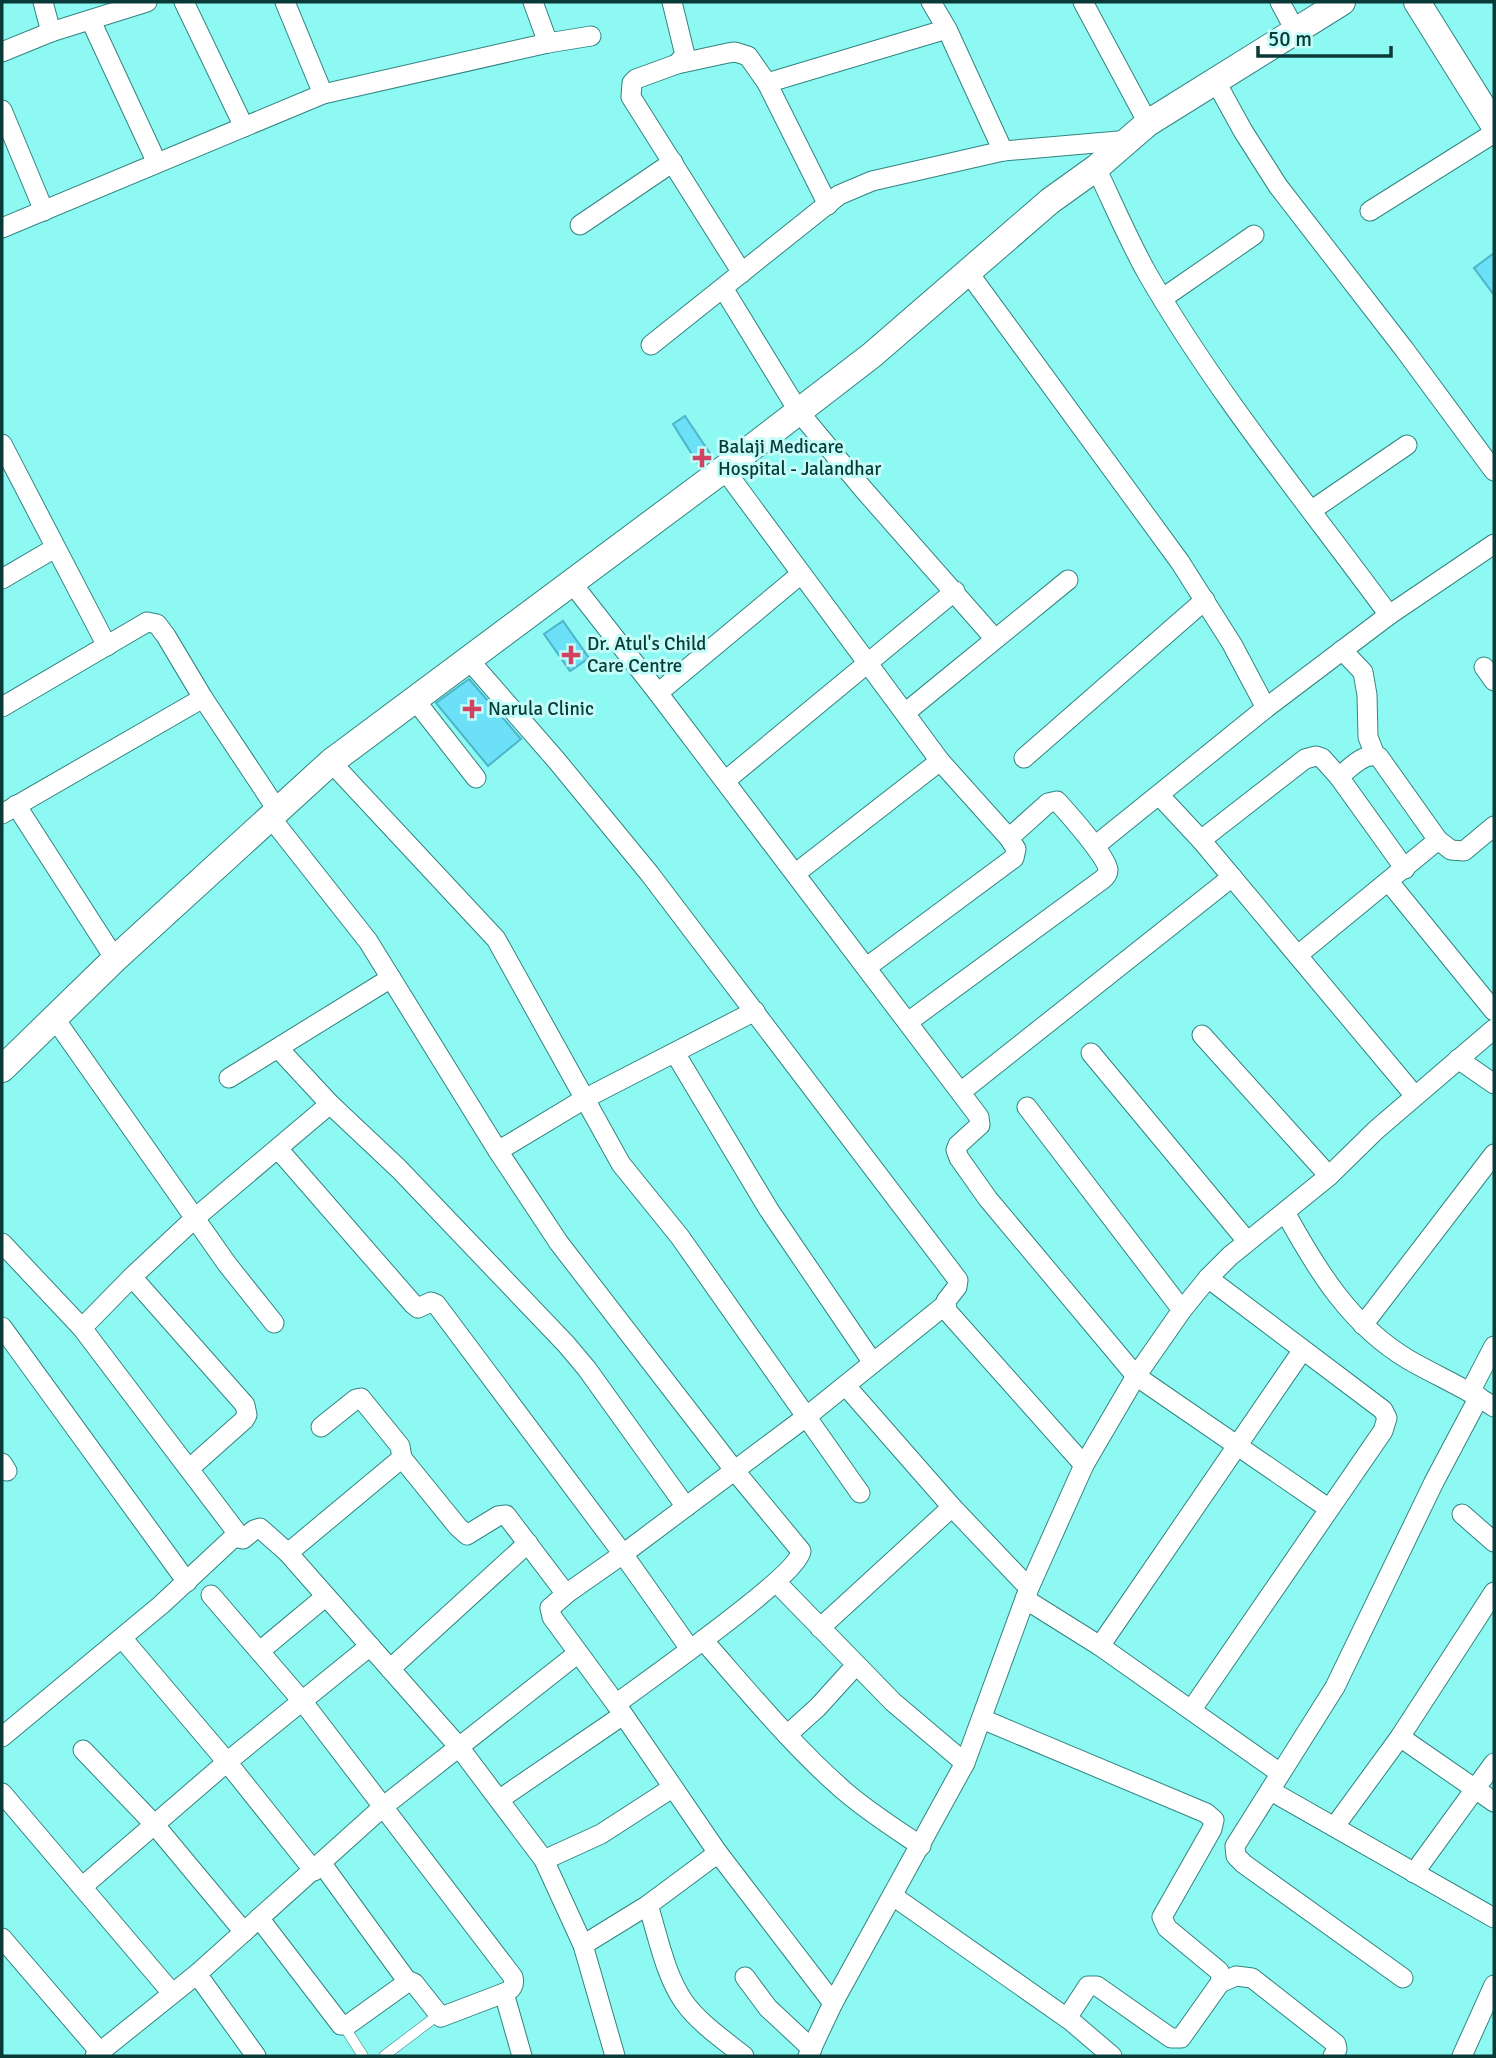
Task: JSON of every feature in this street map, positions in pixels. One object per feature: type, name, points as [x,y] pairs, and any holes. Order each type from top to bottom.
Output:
[{"type":"street","points":[[43,2],[51,32]]},
{"type":"street","points":[[2,51],[51,32],[147,2]]},
{"type":"street","points":[[184,2],[244,127]]},
{"type":"street","points":[[285,2],[323,94]]},
{"type":"street","points":[[533,2],[548,43]]},
{"type":"street","points":[[672,2],[685,55],[677,64]]},
{"type":"street","points":[[931,2],[947,29],[1003,151]]},
{"type":"street","points":[[1083,2],[1139,132]]},
{"type":"street","points":[[1280,2],[1296,32]]},
{"type":"street","points":[[2,1069],[115,958],[331,762],[799,412],[872,355],[1050,201],[1096,168],[1139,132],[1342,2]]},
{"type":"street","points":[[1417,2],[1494,125]]},
{"type":"street","points":[[91,21],[157,163]]},
{"type":"street","points":[[767,83],[947,29]]},
{"type":"street","points":[[2,229],[323,94],[548,43],[591,36]]},
{"type":"street","points":[[742,273],[631,97],[630,91],[636,79],[677,64],[728,53],[748,56],[767,83],[828,205]]},
{"type":"street","points":[[1216,82],[1278,186],[1405,349],[1494,471]]},
{"type":"street","points":[[2,110],[44,211]]},
{"type":"street","points":[[651,345],[839,195],[872,181],[1003,151],[1139,132]]},
{"type":"street","points":[[1370,211],[1494,133]]},
{"type":"street","points":[[580,225],[673,162]]},
{"type":"street","points":[[1096,168],[1137,254],[1163,298],[1242,418],[1389,615]]},
{"type":"street","points":[[1163,298],[1254,235]]},
{"type":"street","points":[[968,272],[1205,600],[1266,708]]},
{"type":"street","points":[[723,288],[799,412],[995,639]]},
{"type":"street","points":[[2,444],[107,646]]},
{"type":"street","points":[[1312,510],[1406,445]]},
{"type":"street","points":[[724,469],[940,761],[1009,838],[1017,852],[1014,858],[867,967]]},
{"type":"street","points":[[1095,846],[1342,650],[1494,544]]},
{"type":"street","points":[[2,579],[54,548]]},
{"type":"street","points":[[658,692],[801,574]]},
{"type":"street","points":[[905,712],[1068,580]]},
{"type":"street","points":[[572,582],[962,1091],[980,1121],[956,1150],[988,1199],[1136,1376],[1328,1508]]},
{"type":"street","points":[[725,781],[955,591]]},
{"type":"street","points":[[1024,758],[1205,600]]},
{"type":"street","points":[[2,707],[147,622],[157,624],[274,814],[368,941],[498,1151],[559,1243],[735,1471],[801,1551],[800,1558],[776,1582],[619,1710],[500,1799]]},
{"type":"street","points":[[1342,650],[1363,672],[1367,695],[1368,737],[1375,755],[1438,840],[1451,850],[1464,851],[1494,826]]},
{"type":"street","points":[[469,660],[602,815],[755,1010],[841,1128],[958,1280],[957,1287],[945,1305],[846,1386],[566,1594],[552,1605],[549,1612],[718,1853],[833,2003]]},
{"type":"street","points":[[115,958],[9,810],[203,698]]},
{"type":"street","points":[[415,701],[476,778]]},
{"type":"street","points":[[1339,776],[1367,756],[1375,755]]},
{"type":"street","points":[[1201,840],[1306,759],[1316,756],[1322,758],[1339,776],[1405,869]]},
{"type":"street","points":[[796,873],[940,761]]},
{"type":"street","points":[[331,762],[496,939],[621,1164],[680,1237],[860,1493]]},
{"type":"street","points":[[1160,796],[1201,840],[1415,1096]]},
{"type":"street","points":[[908,1022],[1106,876],[1108,867],[1095,846],[1054,800],[1009,838]]},
{"type":"street","points":[[1298,955],[1438,840]]},
{"type":"street","points":[[962,1091],[1232,877]]},
{"type":"street","points":[[1389,882],[1494,1012]]},
{"type":"street","points":[[229,1078],[391,978]]},
{"type":"street","points":[[498,1151],[586,1098],[755,1010]]},
{"type":"street","points":[[55,1019],[227,1264],[274,1323]]},
{"type":"street","points":[[745,1977],[768,2008],[810,2052],[833,2003],[965,1763],[1027,1594],[1084,1465],[1136,1376],[1208,1278],[1247,1241],[1329,1175],[1415,1096],[1494,1029]]},
{"type":"street","points":[[1202,1035],[1329,1175]]},
{"type":"street","points":[[279,1049],[330,1104],[399,1169],[566,1344],[686,1507]]},
{"type":"street","points":[[675,1053],[769,1210],[873,1363]]},
{"type":"street","points":[[1091,1053],[1247,1241]]},
{"type":"street","points":[[1458,1059],[1494,1084]]},
{"type":"street","points":[[82,1328],[195,1218],[279,1150],[330,1104]]},
{"type":"street","points":[[1027,1107],[1182,1310]]},
{"type":"street","points":[[279,1150],[413,1304],[418,1308],[430,1302],[436,1304],[623,1554],[697,1644],[843,1789],[870,1812],[920,1846]]},
{"type":"street","points":[[1363,1325],[1494,1154]]},
{"type":"street","points":[[1285,1212],[1328,1285],[1363,1325],[1408,1359],[1481,1398]]},
{"type":"street","points":[[2,1243],[82,1328],[234,1528],[234,1537],[187,1582],[2,1737]]},
{"type":"street","points":[[132,1277],[247,1410],[244,1419],[190,1468]]},
{"type":"street","points":[[1192,1709],[1383,1431],[1387,1418],[1383,1410],[1208,1278]]},
{"type":"street","points":[[945,1305],[947,1311],[1084,1465]]},
{"type":"street","points":[[2,1327],[187,1582]]},
{"type":"street","points":[[1403,1978],[1244,1864],[1235,1851],[1237,1842],[1335,1687],[1429,1493],[1481,1398],[1494,1346]]},
{"type":"street","points":[[1100,1646],[1302,1351]]},
{"type":"street","points":[[846,1386],[1027,1594],[1280,1773]]},
{"type":"street","points":[[321,1427],[356,1399],[361,1398],[400,1446],[402,1458],[464,1533],[471,1535],[504,1514],[566,1594]]},
{"type":"street","points":[[288,1553],[402,1458]]},
{"type":"street","points":[[820,1628],[952,1507]]},
{"type":"street","points":[[1462,1514],[1494,1542]]},
{"type":"street","points":[[234,1537],[243,1539],[260,1528],[288,1553],[458,1747],[500,1799],[544,1860],[583,1945],[615,2056]]},
{"type":"street","points":[[390,1669],[528,1543]]},
{"type":"street","points":[[776,1582],[893,1702],[965,1763]]},
{"type":"street","points":[[1335,1826],[1400,1737],[1494,1592]]},
{"type":"street","points":[[122,1638],[318,1868],[408,1982],[414,1983],[438,2015],[447,2016],[512,1988],[513,1977],[384,1807],[303,1702],[211,1595]]},
{"type":"street","points":[[260,1651],[326,1597]]},
{"type":"street","points":[[82,1887],[228,1762],[370,1646]]},
{"type":"street","points":[[2,1938],[106,2052],[318,1868],[384,1807],[577,1654]]},
{"type":"street","points":[[787,1735],[818,1707],[856,1665]]},
{"type":"street","points":[[982,1719],[1214,1820],[1212,1829],[1161,1917],[1167,1928],[1219,1971],[1221,1976],[1220,1983],[1181,2038],[1171,2038],[1097,1986],[1088,1986],[1067,2018]]},
{"type":"street","points":[[1400,1737],[1494,1802]]},
{"type":"street","points":[[83,1750],[154,1824],[244,1932]]},
{"type":"street","points":[[1414,1873],[1494,1763]]},
{"type":"street","points":[[544,1860],[601,1834],[672,1788]]},
{"type":"street","points":[[1271,1791],[1494,1918]]},
{"type":"street","points":[[2,1793],[172,1993]]},
{"type":"street","points":[[583,1945],[648,1905],[718,1853]]},
{"type":"street","points":[[893,1896],[1067,2018],[1112,2056]]},
{"type":"street","points":[[648,1905],[664,1956],[682,1999],[709,2027],[744,2056]]},
{"type":"street","points":[[259,1918],[341,2025],[344,2026],[408,1982]]},
{"type":"street","points":[[197,1974],[256,2056]]},
{"type":"street","points":[[1220,1983],[1243,1975],[1252,1978],[1336,2044],[1338,2049],[1333,2056]]},
{"type":"street","points":[[1462,2056],[1494,1984]]},
{"type":"street","points":[[504,1993],[522,2056]]},
{"type":"lane","points":[[384,2056],[438,2015]]},
{"type":"lane","points":[[344,2026],[363,2056]]},
{"type":"building","points":[[1494,253],[1494,295],[1474,268]]},
{"type":"building","points":[[685,416],[713,458],[700,467],[673,424]]},
{"type":"building","points":[[563,621],[589,658],[570,671],[544,634]]},
{"type":"building","points":[[469,679],[521,739],[488,766],[436,703]]},
{"type":"place","name":"Balaji Medicare Hospital - Jalandhar","points":[[702,458]]},
{"type":"place","name":"Dr. Atul's Child Care Centre","points":[[571,655]]},
{"type":"place","name":"Narula Clinic","points":[[472,709]]}]
